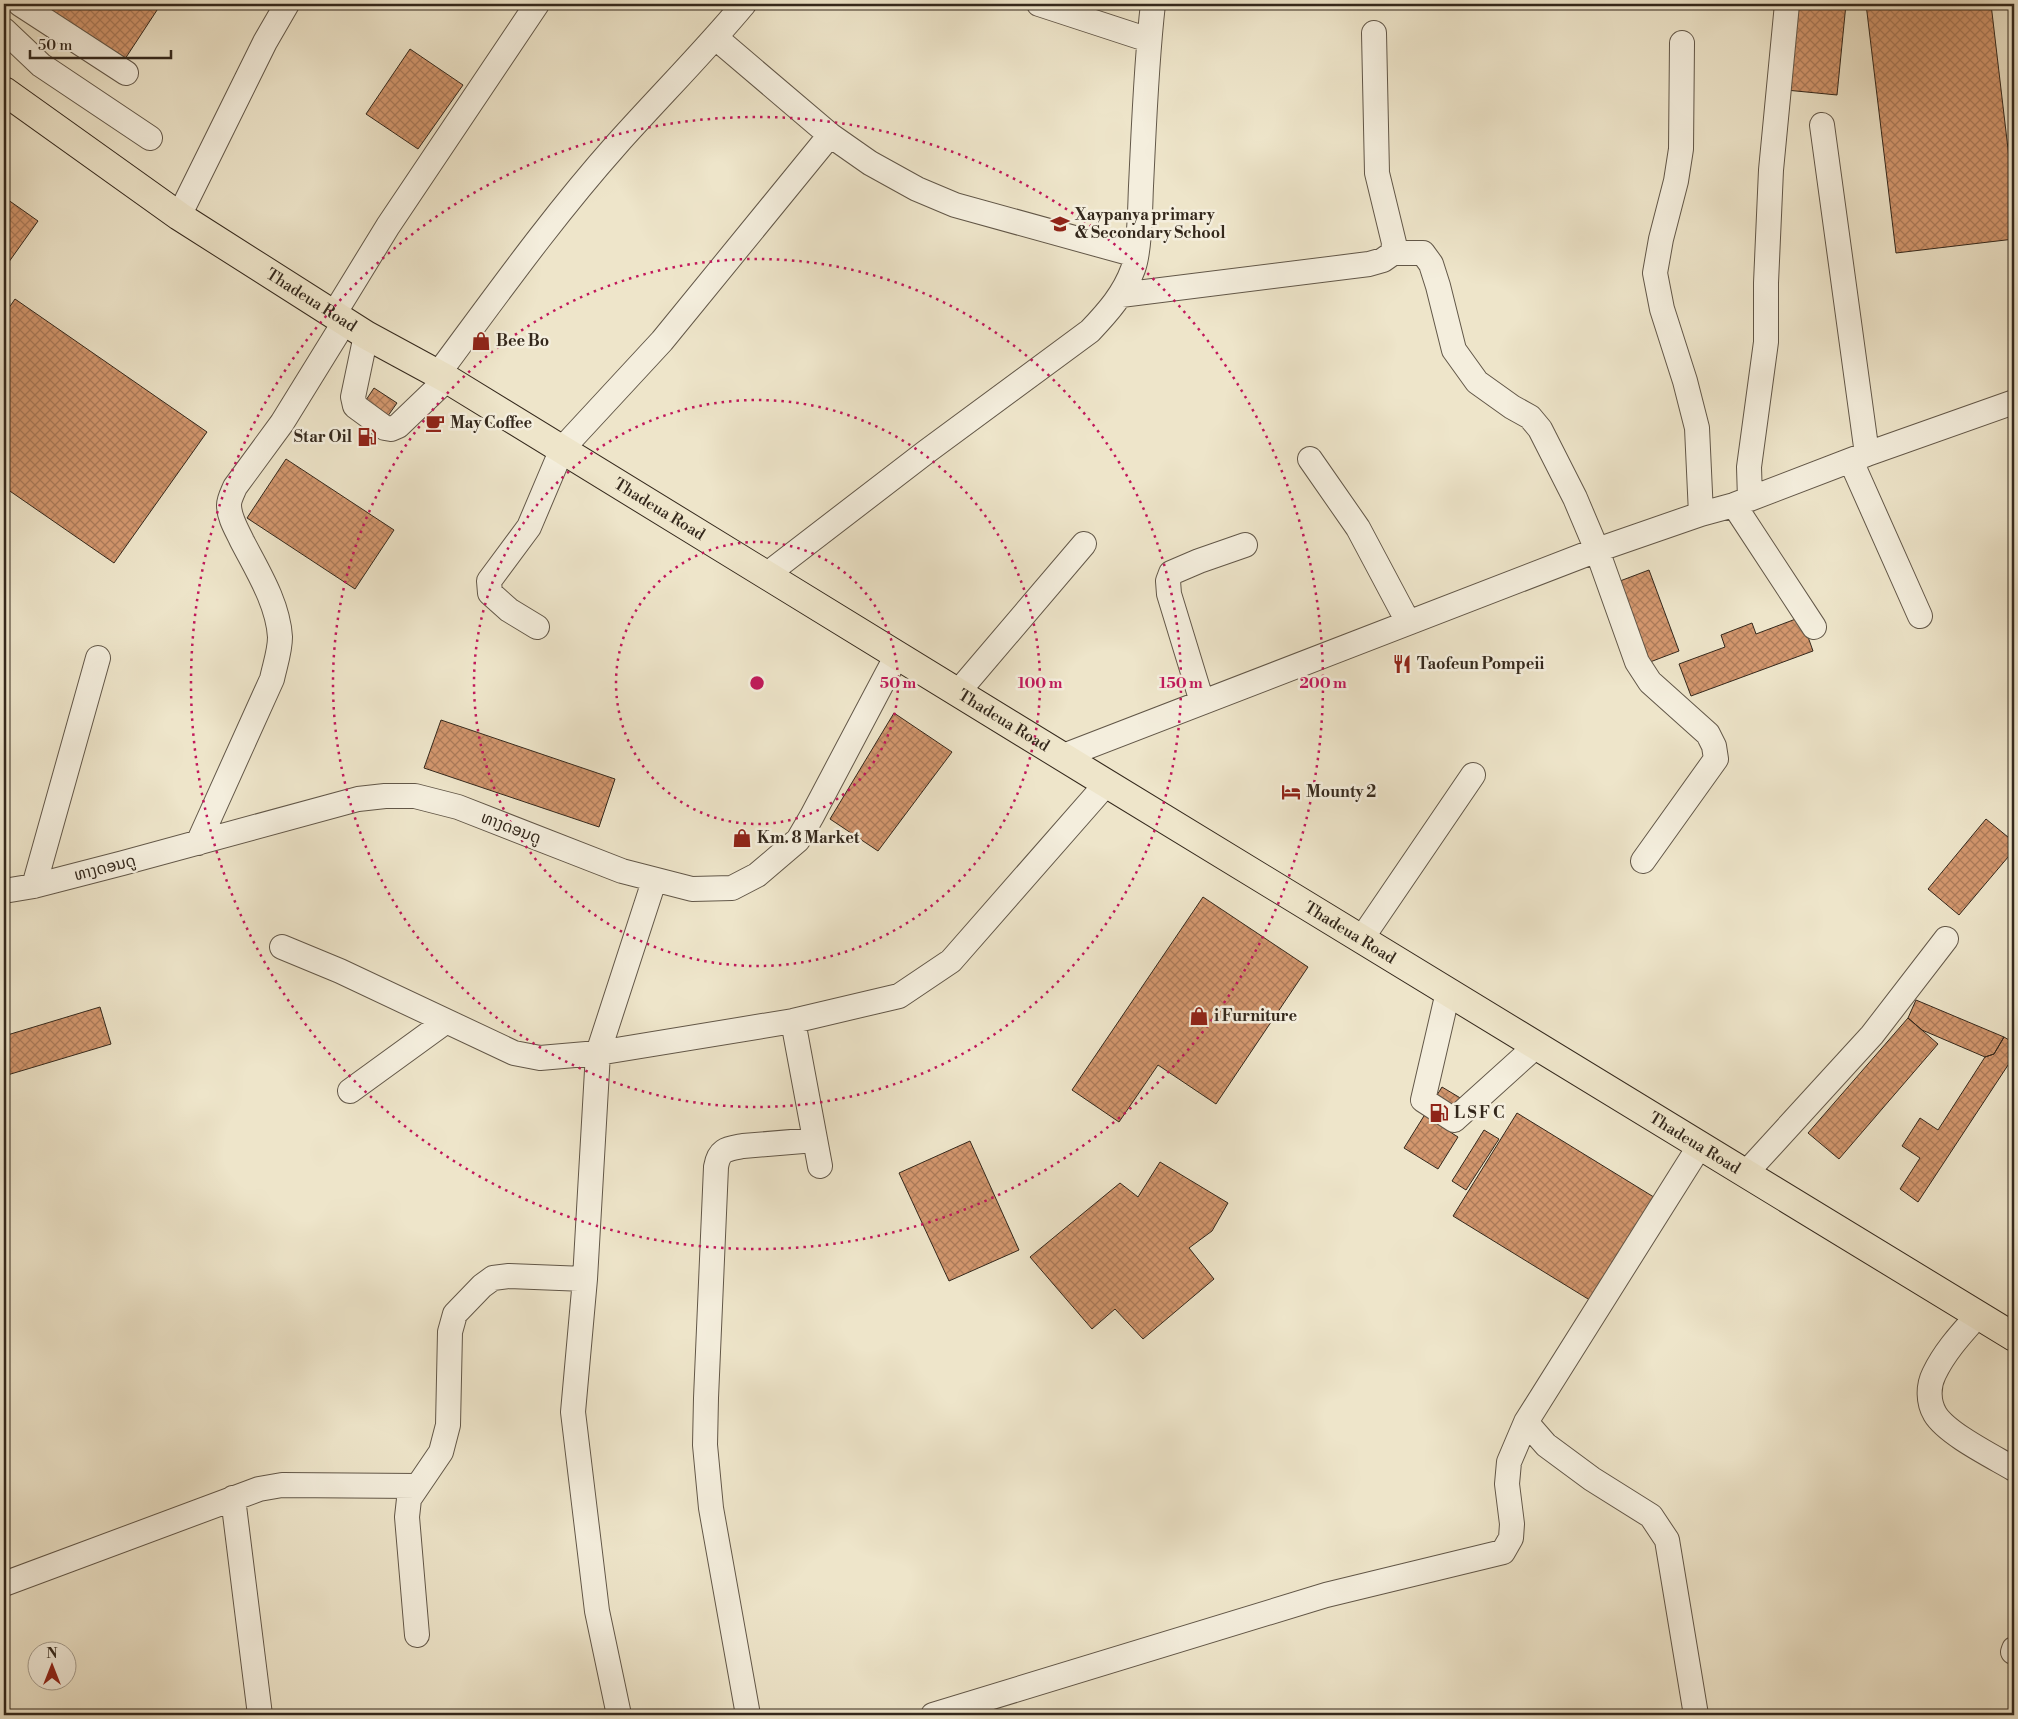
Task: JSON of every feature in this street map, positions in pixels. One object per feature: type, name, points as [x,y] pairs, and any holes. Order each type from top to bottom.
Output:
[{"type":"main road","name":"Thadeua Road","points":[[4,91],[179,216],[349,324],[442,377],[562,450],[1061,757],[1362,938],[1699,1147],[2014,1337]]},
{"type":"street","points":[[20,4],[126,73]]},
{"type":"street","points":[[179,216],[265,42],[288,4]]},
{"type":"street","points":[[198,843],[272,679],[278,657],[280,638],[277,620],[268,594],[234,524],[229,504],[231,496],[235,487],[282,423],[349,324],[388,226],[537,4]]},
{"type":"street","points":[[349,324],[353,402],[355,406],[385,428],[391,429],[398,426],[442,377],[522,259],[616,145],[716,38],[744,4]]},
{"type":"street","points":[[1039,4],[1149,40]]},
{"type":"street","points":[[766,575],[926,452],[1090,331],[1112,308],[1121,295],[1134,268],[1136,255],[1149,40],[1153,4]]},
{"type":"street","points":[[1787,4],[1771,170],[1766,283],[1766,342],[1749,467],[1742,502],[1814,627]]},
{"type":"street","points":[[4,30],[41,65],[150,138]]},
{"type":"street","points":[[1121,295],[1369,264],[1383,260],[1392,252],[1394,243],[1377,173],[1374,33]]},
{"type":"street","points":[[716,38],[830,135],[870,163],[917,189],[955,205],[1136,255]]},
{"type":"street","points":[[1682,43],[1681,149],[1676,181],[1661,239],[1655,273],[1662,309],[1685,381],[1696,428],[1701,514]]},
{"type":"street","points":[[1822,125],[1859,458],[1920,616]]},
{"type":"street","points":[[537,627],[509,610],[490,593],[489,581],[529,526],[562,450],[662,342],[830,135]]},
{"type":"street","points":[[1392,252],[1423,252],[1431,264],[1438,286],[1454,350],[1477,382],[1512,407],[1530,417],[1540,429],[1575,498],[1597,550],[1637,662],[1650,682],[1708,734],[1714,746],[1716,759],[1643,861]]},
{"type":"street","points":[[1061,757],[1597,550],[1742,502],[2014,402]]},
{"type":"street","points":[[1310,460],[1358,528],[1408,622]]},
{"type":"street","points":[[958,692],[1084,544]]},
{"type":"street","points":[[1202,702],[1169,594],[1168,581],[1171,573],[1245,545]]},
{"type":"street","name":"ທາງດອນດູ","points":[[4,891],[34,886],[358,799],[385,796],[416,796],[458,807],[622,871],[654,881],[692,889],[732,888],[757,875],[798,840],[897,655]]},
{"type":"street","points":[[34,886],[98,658]]},
{"type":"street","points":[[1362,938],[1473,776]]},
{"type":"street","points":[[282,947],[514,1053],[540,1058],[598,1053],[793,1021],[899,996],[951,961],[1107,783]]},
{"type":"street","points":[[619,1715],[597,1611],[573,1412],[586,1279],[598,1053],[654,881]]},
{"type":"street","points":[[1745,1174],[1872,1035],[1946,939]]},
{"type":"street","points":[[1448,992],[1423,1100],[1454,1120],[1536,1046]]},
{"type":"street","points":[[793,1021],[820,1166]]},
{"type":"street","points":[[350,1091],[445,1022]]},
{"type":"street","points":[[748,1715],[711,1508],[705,1445],[716,1167],[722,1152],[732,1148],[815,1140]]},
{"type":"street","points":[[933,1715],[1326,1595],[1503,1552],[1511,1538],[1512,1524],[1507,1484],[1509,1462],[1526,1422],[1699,1147]]},
{"type":"street","points":[[417,1635],[407,1517],[409,1499],[441,1452],[448,1425],[450,1332],[455,1314],[482,1286],[493,1278],[509,1276],[586,1279]]},
{"type":"street","points":[[1978,1315],[1949,1348],[1933,1375],[1929,1396],[1936,1415],[1955,1434],[2014,1469]]},
{"type":"street","points":[[1526,1422],[1546,1445],[1592,1479],[1651,1516],[1667,1540],[1696,1715]]},
{"type":"street","points":[[4,1584],[259,1489],[282,1485],[417,1486]]},
{"type":"street","points":[[233,1498],[260,1715]]},
{"type":"building","points":[[32,4],[161,4],[123,62]]},
{"type":"building","points":[[1795,4],[1846,4],[1837,95],[1786,90]]},
{"type":"building","points":[[1866,4],[1991,4],[2014,200],[2014,239],[1896,253]]},
{"type":"building","points":[[410,49],[463,85],[418,149],[366,114]]},
{"type":"building","points":[[4,197],[38,221],[6,266],[4,265]]},
{"type":"building","points":[[15,299],[207,432],[114,563],[4,487],[4,315]]},
{"type":"building","points":[[374,388],[397,403],[378,430],[356,415]]},
{"type":"building","points":[[286,459],[394,530],[355,589],[247,518]]},
{"type":"building","points":[[1649,570],[1679,651],[1650,662],[1620,581]]},
{"type":"building","points":[[1801,617],[1813,651],[1691,696],[1679,664],[1725,647],[1721,635],[1752,623],[1756,634]]},
{"type":"building","points":[[894,713],[952,752],[878,851],[830,819]]},
{"type":"building","points":[[441,720],[615,779],[599,827],[424,768]]},
{"type":"building","points":[[1986,819],[2014,842],[2014,850],[1959,915],[1928,889]]},
{"type":"building","name":"i Furniture","points":[[1203,897],[1308,967],[1216,1104],[1158,1065],[1119,1122],[1072,1090]]},
{"type":"building","points":[[1916,1000],[2004,1037],[1994,1054],[1985,1057],[1922,1030],[1908,1018]]},
{"type":"building","points":[[100,1007],[111,1044],[4,1076],[4,1036]]},
{"type":"building","points":[[1908,1018],[1938,1044],[1839,1159],[1808,1133]]},
{"type":"building","points":[[2004,1037],[2014,1043],[2014,1056],[1918,1202],[1900,1189],[1920,1158],[1902,1146],[1920,1118],[1938,1130],[1985,1057],[1994,1054]]},
{"type":"building","name":"L S F C","points":[[1442,1087],[1462,1099],[1444,1128],[1458,1137],[1438,1169],[1404,1148]]},
{"type":"building","points":[[1517,1113],[1657,1199],[1593,1302],[1453,1216]]},
{"type":"building","points":[[1484,1130],[1499,1139],[1466,1190],[1452,1181]]},
{"type":"building","points":[[970,1141],[1019,1250],[949,1281],[899,1173]]},
{"type":"building","points":[[1160,1162],[1228,1203],[1212,1231],[1189,1248],[1214,1279],[1143,1339],[1115,1309],[1092,1329],[1030,1257],[1120,1183],[1138,1197]]},
{"type":"place","name":"Xaypanya primary & Secondary School","points":[[1060,224]]},
{"type":"place","name":"Bee Bo","points":[[481,341]]},
{"type":"place","name":"May Coffee","points":[[435,423]]},
{"type":"place","name":"Star Oil","points":[[367,437]]},
{"type":"place","name":"Taofeun Pompeii","points":[[1402,664]]},
{"type":"place","name":"Mounty 2","points":[[1291,792]]},
{"type":"place","name":"Km. 8 Market","points":[[742,838]]},
{"type":"place","name":"i Furniture","points":[[1199,1016]]},
{"type":"place","name":"L S F C","points":[[1439,1113]]}]
